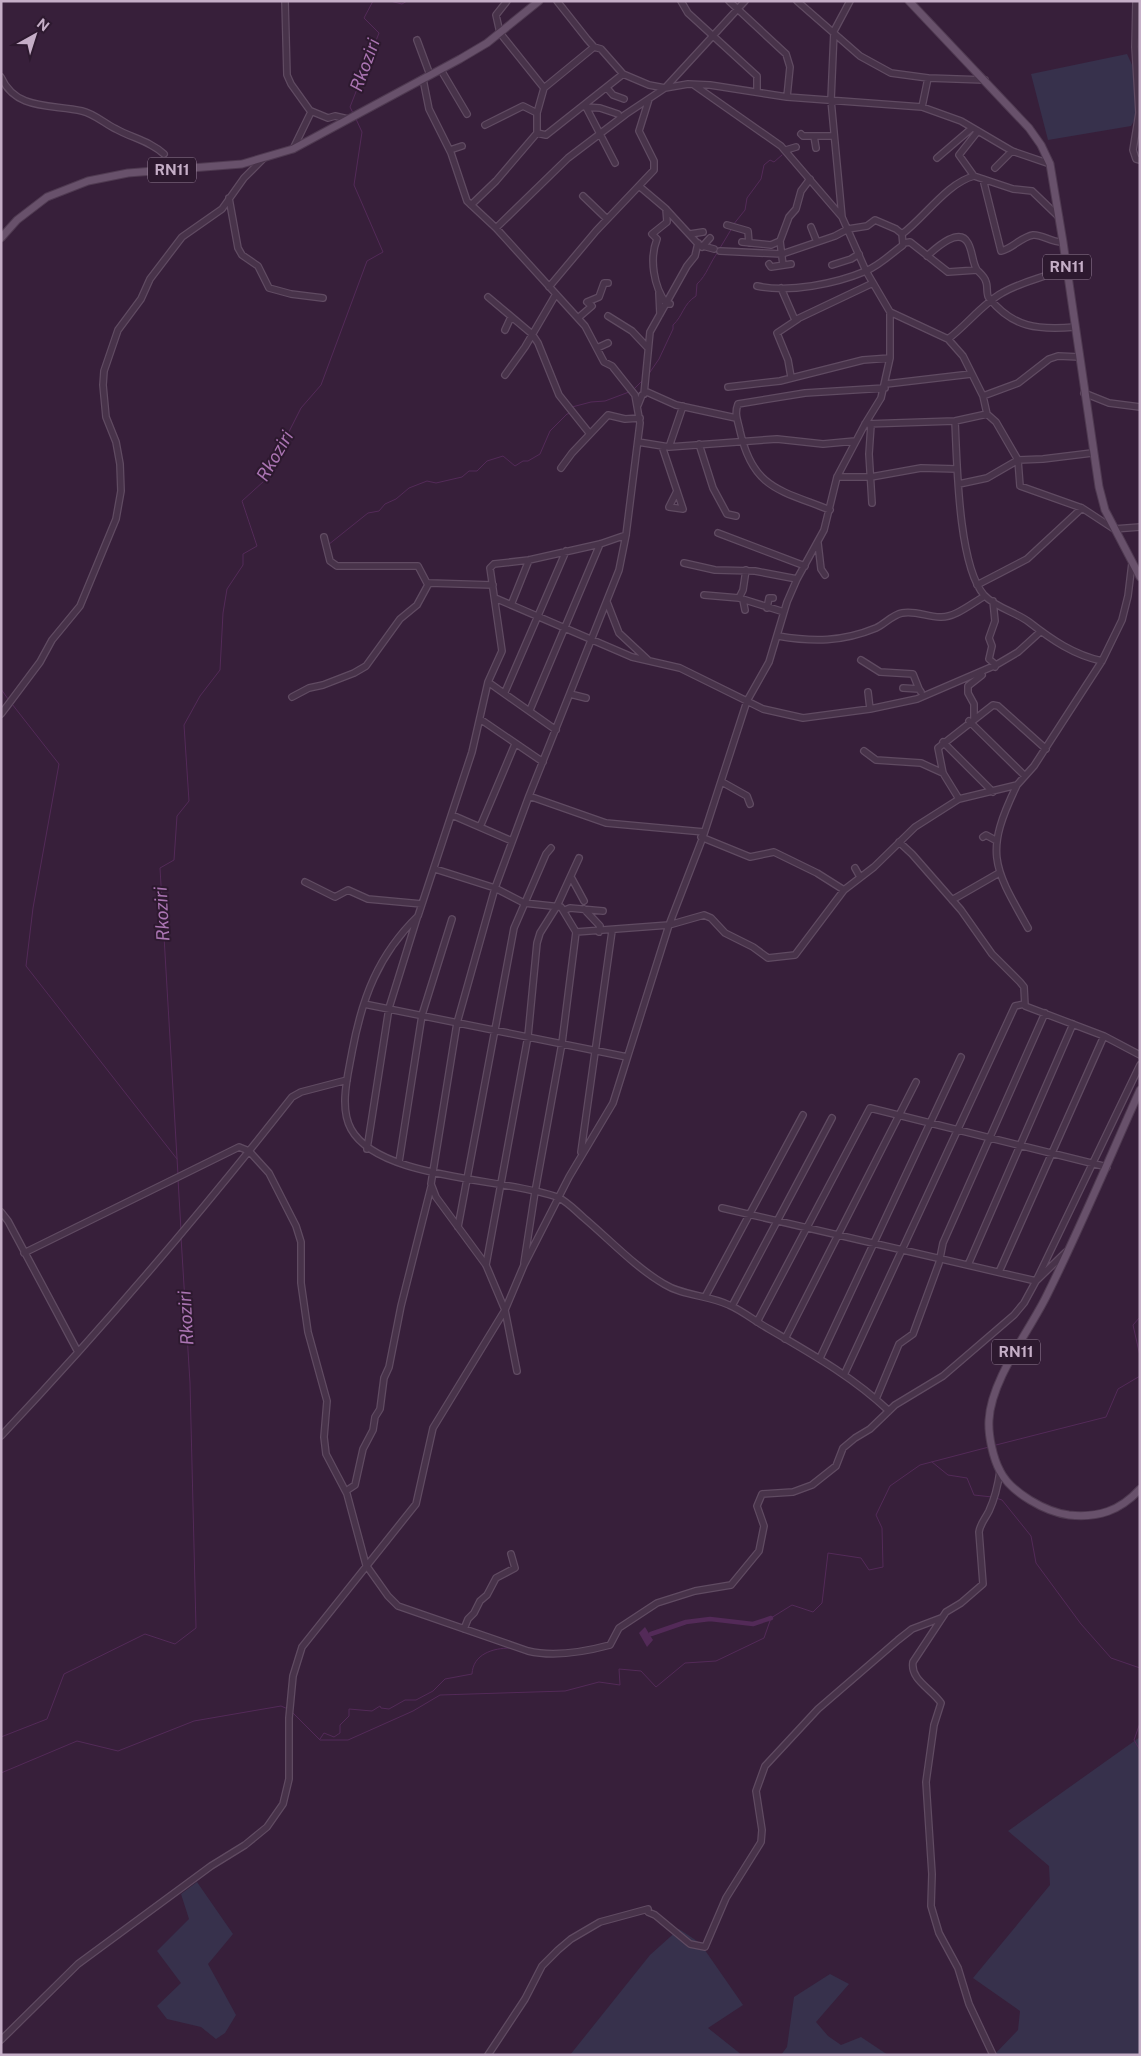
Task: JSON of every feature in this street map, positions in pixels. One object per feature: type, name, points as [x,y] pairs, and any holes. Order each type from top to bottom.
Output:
[{"type":"main road","name":"RN11","points":[[1,238],[17,220],[47,197],[88,181],[121,174],[242,164],[263,159],[293,148],[441,70],[500,33],[539,1]]},
{"type":"main road","name":"RN11","points":[[909,1],[985,80],[1036,137],[1050,164],[1067,267],[1092,453],[1105,510],[1140,577]]},
{"type":"main road","name":"RN11","points":[[1140,1090],[1046,1298],[999,1381],[989,1420],[990,1434],[1000,1471],[1028,1499],[1045,1508],[1069,1515],[1093,1515],[1122,1507],[1140,1489]]},
{"type":"street","points":[[285,1],[287,75],[291,84],[311,111],[328,118],[335,116],[351,118]]},
{"type":"street","points":[[507,1],[496,15],[500,33],[544,88]]},
{"type":"street","points":[[557,1],[594,46],[601,49],[623,74],[649,85],[664,88],[693,85],[787,97],[922,107],[975,130],[1012,151],[1050,164]]},
{"type":"street","points":[[682,1],[688,13],[757,76],[757,92]]},
{"type":"street","points":[[729,1],[786,54],[790,67],[787,97]]},
{"type":"street","points":[[496,228],[568,158],[664,88],[714,37],[745,1]]},
{"type":"street","points":[[797,1],[834,31],[860,56],[877,67],[894,74],[928,78],[985,80]]},
{"type":"street","points":[[842,218],[831,100],[834,31],[850,1]]},
{"type":"street","points":[[1136,1],[1139,113],[1133,150],[1136,159],[1140,160]]},
{"type":"street","points":[[417,40],[430,75]]},
{"type":"street","points":[[471,205],[496,181],[537,132],[537,113],[544,88],[594,46]]},
{"type":"street","points":[[441,70],[467,114]]},
{"type":"street","points":[[537,132],[546,135],[623,74]]},
{"type":"street","points":[[1,77],[8,89],[25,102],[89,113],[115,129],[138,138],[164,154]]},
{"type":"street","points":[[922,107],[928,78]]},
{"type":"street","points":[[346,1491],[355,1485],[363,1449],[372,1432],[375,1417],[380,1409],[384,1378],[389,1366],[401,1306],[431,1187],[457,1023],[495,888],[529,796],[619,570],[626,534],[640,418],[635,395],[612,366],[604,362],[585,326],[496,228],[464,196],[450,150],[429,109],[422,79]]},
{"type":"street","points":[[1,2040],[78,1964],[267,1827],[283,1804],[288,1779],[289,1718],[293,1676],[302,1647],[418,1500],[433,1428],[505,1310],[524,1265],[581,1154],[613,1103],[669,925],[722,782],[747,701],[769,662],[784,612],[797,579],[818,543],[830,510],[837,477],[855,441],[868,424],[885,386],[890,358],[890,312],[866,271],[842,218],[786,150],[738,114],[693,85]]},
{"type":"street","points":[[607,88],[613,95],[624,98]]},
{"type":"street","points":[[549,287],[607,218],[656,166],[639,131],[649,99]]},
{"type":"street","points":[[485,126],[523,106],[537,113]]},
{"type":"street","points":[[585,106],[600,108],[618,114]]},
{"type":"street","points":[[585,106],[614,163]]},
{"type":"street","points":[[293,148],[311,111]]},
{"type":"street","points":[[937,158],[975,130]]},
{"type":"street","points":[[975,130],[959,155],[974,176],[1013,190],[1034,192],[1059,217]]},
{"type":"street","points":[[801,134],[834,136]]},
{"type":"street","points":[[814,136],[816,148]]},
{"type":"street","points":[[450,150],[462,146]]},
{"type":"street","points":[[786,150],[796,147]]},
{"type":"street","points":[[995,168],[1012,151]]},
{"type":"street","points":[[1,714],[40,662],[52,640],[80,606],[116,519],[121,491],[120,464],[116,442],[106,417],[102,385],[115,336],[141,299],[150,279],[177,242],[188,232],[219,211],[244,178],[263,159]]},
{"type":"street","points":[[902,234],[923,216],[937,199],[974,176]]},
{"type":"street","points":[[983,179],[1000,251],[1027,237],[1036,235],[1053,243],[1063,242]]},
{"type":"street","points":[[783,265],[780,241],[789,217],[796,210],[801,191],[810,180]]},
{"type":"street","points":[[639,186],[666,209],[690,234],[699,247],[782,254],[848,229],[867,226],[875,220],[896,229],[902,234],[904,242]]},
{"type":"street","points":[[583,196],[607,218]]},
{"type":"street","points":[[230,198],[238,248],[242,255],[258,266],[269,288],[290,294],[323,298]]},
{"type":"street","points":[[666,209],[667,222]]},
{"type":"street","points":[[661,313],[654,270],[656,239],[652,234],[674,218]]},
{"type":"street","points":[[727,225],[748,231],[749,243]]},
{"type":"street","points":[[810,227],[817,251]]},
{"type":"street","points":[[690,234],[703,232]]},
{"type":"street","points":[[638,405],[644,394],[647,347],[650,332],[699,247],[710,238]]},
{"type":"street","points":[[927,256],[952,238],[963,238],[967,242],[977,270],[986,280],[988,296],[1005,315],[1027,325],[1045,330],[1075,327]]},
{"type":"street","points":[[742,242],[774,245],[780,241]]},
{"type":"street","points":[[757,286],[781,288],[826,284],[866,271],[884,260],[904,242],[910,242],[948,272],[977,270]]},
{"type":"street","points":[[832,265],[851,259],[859,254]]},
{"type":"street","points":[[769,264],[771,267],[791,264]]},
{"type":"street","points":[[948,339],[992,299],[1019,284],[1042,279],[1067,267]]},
{"type":"street","points":[[578,318],[592,306],[587,302],[599,297],[604,284],[608,283]]},
{"type":"street","points":[[791,378],[788,360],[777,333],[798,319],[873,283]]},
{"type":"street","points":[[781,288],[792,317],[795,320],[798,319]]},
{"type":"street","points":[[659,292],[668,303]]},
{"type":"street","points":[[505,375],[556,294]]},
{"type":"street","points":[[488,297],[532,334],[538,343],[559,395],[590,434]]},
{"type":"street","points":[[890,312],[948,339],[963,356],[970,374],[983,396],[988,414],[996,422],[1018,460],[1020,486],[1082,508],[1114,529],[1140,527]]},
{"type":"street","points":[[608,316],[632,331],[647,347]]},
{"type":"street","points":[[505,330],[511,317]]},
{"type":"street","points":[[597,348],[608,343]]},
{"type":"street","points":[[983,396],[1018,383],[1049,358],[1058,356],[1080,357]]},
{"type":"street","points":[[728,387],[791,378],[863,360],[890,358]]},
{"type":"street","points":[[830,510],[776,489],[755,471],[742,443],[736,418],[736,408],[740,403],[805,393],[885,386],[970,374]]},
{"type":"street","points":[[635,395],[644,386]]},
{"type":"street","points":[[644,394],[647,392],[668,402],[705,413],[736,418]]},
{"type":"street","points":[[1084,393],[1109,403],[1140,407]]},
{"type":"street","points":[[669,447],[683,406]]},
{"type":"street","points":[[868,424],[921,420],[955,421],[988,414]]},
{"type":"street","points":[[561,468],[568,457],[608,415],[640,418]]},
{"type":"street","points":[[955,421],[957,469],[968,558],[977,585],[984,596],[1028,621],[1040,632],[1078,654],[1102,661]]},
{"type":"street","points":[[868,424],[872,503]]},
{"type":"street","points":[[638,442],[669,447],[777,439],[823,444],[855,441]]},
{"type":"street","points":[[699,444],[715,494],[727,514],[736,516]]},
{"type":"street","points":[[662,446],[677,491]]},
{"type":"street","points":[[959,484],[987,478],[1018,460],[1092,453]]},
{"type":"street","points":[[837,477],[871,477],[921,468],[957,469]]},
{"type":"street","points":[[977,585],[1027,560],[1082,508]]},
{"type":"street","points":[[718,533],[805,566]]},
{"type":"street","points":[[367,1149],[390,1008],[472,752],[488,682],[502,648],[490,568],[494,564],[529,560],[600,544],[626,534]]},
{"type":"street","points":[[324,537],[330,561],[337,566],[418,566],[428,585]]},
{"type":"street","points":[[818,543],[821,569],[826,575]]},
{"type":"street","points":[[530,710],[600,544]]},
{"type":"street","points":[[505,692],[566,551]]},
{"type":"street","points":[[511,605],[529,560]]},
{"type":"street","points":[[1028,928],[999,873],[996,860],[1001,818],[1016,786],[1046,749],[1102,661],[1122,620],[1128,596],[1132,563]]},
{"type":"street","points":[[684,564],[715,570],[746,570],[797,579]]},
{"type":"street","points":[[745,610],[741,599],[746,570]]},
{"type":"street","points":[[292,697],[308,688],[323,685],[354,673],[366,666],[400,619],[417,605],[428,585],[432,583],[462,586],[493,585]]},
{"type":"street","points":[[733,598],[734,590]]},
{"type":"street","points":[[704,595],[741,599],[784,612]]},
{"type":"street","points":[[778,636],[805,640],[833,640],[859,635],[903,612],[946,616],[984,596]]},
{"type":"street","points":[[495,598],[632,657],[680,668],[763,709],[803,718],[870,709],[924,695],[996,665],[1018,652],[1040,632]]},
{"type":"street","points":[[767,608],[769,598],[773,598]]},
{"type":"street","points":[[993,601],[995,621],[989,638],[992,646],[989,659],[996,665]]},
{"type":"street","points":[[607,602],[619,633],[648,660]]},
{"type":"street","points":[[805,640],[809,634]]},
{"type":"street","points":[[860,660],[880,672],[912,674],[924,695]]},
{"type":"street","points":[[972,719],[974,704],[968,693],[968,686],[983,674],[993,671],[996,665]]},
{"type":"street","points":[[488,682],[505,692],[556,730]]},
{"type":"street","points":[[903,688],[919,689]]},
{"type":"street","points":[[868,692],[870,709]]},
{"type":"street","points":[[570,694],[586,698]]},
{"type":"street","points":[[959,799],[942,773],[938,748],[972,719],[996,705],[1046,749]]},
{"type":"street","points":[[480,719],[543,762]]},
{"type":"street","points":[[972,719],[1025,776]]},
{"type":"street","points":[[943,742],[993,792]]},
{"type":"street","points":[[480,828],[515,744]]},
{"type":"street","points":[[864,751],[876,760],[921,763],[942,773]]},
{"type":"street","points":[[722,782],[747,796],[750,804]]},
{"type":"street","points":[[576,932],[599,932],[669,925],[707,916],[725,934],[753,947],[768,958],[795,955],[844,890],[874,867],[915,827],[959,799],[1016,786]]},
{"type":"street","points":[[529,796],[606,823],[702,835],[750,857],[774,852],[817,873],[844,890]]},
{"type":"street","points":[[452,815],[512,841]]},
{"type":"street","points":[[983,837],[986,835],[997,841]]},
{"type":"street","points":[[898,842],[912,854],[952,900],[992,954],[1020,982],[1024,988],[1024,1004]]},
{"type":"street","points":[[458,1227],[514,928],[546,854],[552,848]]},
{"type":"street","points":[[486,1265],[528,1036],[540,933],[557,906],[579,858]]},
{"type":"street","points":[[855,868],[860,877]]},
{"type":"street","points":[[435,869],[495,888],[524,903],[557,906],[565,910],[603,911]]},
{"type":"street","points":[[952,900],[999,873]]},
{"type":"street","points":[[571,877],[584,901]]},
{"type":"street","points":[[305,882],[335,897],[348,890],[368,899],[422,904]]},
{"type":"street","points":[[584,909],[600,926],[599,932]]},
{"type":"street","points":[[524,1265],[534,1192],[562,1043],[576,932],[565,910]]},
{"type":"street","points":[[418,916],[398,936],[380,962],[364,1004],[347,1080],[346,1105],[348,1122],[367,1149],[381,1156],[433,1172],[559,1198],[663,1284],[732,1306],[820,1358],[876,1399],[889,1411]]},
{"type":"street","points":[[399,1162],[422,1015],[452,919]]},
{"type":"street","points":[[581,1154],[597,1050],[607,949],[612,931]]},
{"type":"street","points":[[364,1004],[457,1023],[494,1028],[627,1057]]},
{"type":"street","points":[[844,1375],[960,1129],[1015,1006],[1024,1004],[1104,1036],[1140,1055]]},
{"type":"street","points":[[876,1399],[899,1344],[913,1334],[943,1243],[1045,1013]]},
{"type":"street","points":[[968,1265],[1073,1024]]},
{"type":"street","points":[[999,1272],[1104,1036]]},
{"type":"street","points":[[820,1358],[961,1057]]},
{"type":"street","points":[[24,1253],[238,1147],[250,1151],[268,1173],[300,1238],[301,1283],[308,1332],[326,1402],[324,1444],[329,1462],[346,1491],[366,1565],[388,1596],[398,1606],[542,1653],[564,1653],[603,1647],[612,1643],[619,1628],[656,1603],[695,1590],[731,1585],[759,1551],[764,1526],[757,1506],[762,1494],[793,1492],[812,1484],[836,1466],[843,1448],[870,1429],[889,1411],[912,1394],[944,1376],[1014,1315],[1024,1304],[1036,1281],[1140,1065]]},
{"type":"street","points":[[1,1436],[78,1352],[250,1151],[296,1094],[347,1080]]},
{"type":"street","points":[[786,1339],[916,1082]]},
{"type":"street","points":[[758,1322],[870,1108],[1107,1166]]},
{"type":"street","points":[[705,1297],[803,1115]]},
{"type":"street","points":[[732,1306],[832,1118]]},
{"type":"street","points":[[431,1187],[436,1197],[486,1265],[505,1310],[517,1371]]},
{"type":"street","points":[[722,1208],[1036,1281]]},
{"type":"street","points":[[1,1212],[78,1352]]},
{"type":"street","points":[[1036,1281],[1068,1251]]},
{"type":"street","points":[[993,2055],[969,2004],[958,1968],[938,1932],[931,1906],[932,1874],[926,1782],[934,1725],[941,1702],[914,1676],[912,1668],[913,1662],[946,1612],[961,1603],[983,1584],[980,1525],[990,1510],[996,1493],[1000,1471]]},
{"type":"street","points":[[464,1629],[468,1619],[474,1613],[480,1601],[487,1595],[496,1578],[515,1568],[511,1554]]},
{"type":"street","points":[[488,2055],[546,1962],[571,1939],[600,1922],[648,1909],[648,1912],[655,1915],[690,1944],[705,1947],[726,1898],[761,1842],[762,1830],[756,1791],[765,1766],[818,1709],[898,1640],[912,1629],[941,1618]]},
{"type":"shaded area","points":[[1127,54],[1135,71],[1135,119],[1131,126],[1048,140],[1031,74]]},
{"type":"shaded area","points":[[645,1627],[653,1640],[647,1647],[639,1633]]},
{"type":"shaded area","points":[[1140,1737],[1140,2055],[994,2055],[1018,2030],[1020,2011],[973,1978],[1050,1885],[1049,1866],[1008,1831]]},
{"type":"shaded area","points":[[197,1882],[233,1934],[208,1964],[236,2015],[225,2033],[216,2039],[201,2027],[167,2019],[157,2006],[181,1983],[157,1951],[189,1919],[181,1894]]},
{"type":"shaded area","points":[[679,1929],[700,1943],[743,2005],[708,2028],[742,2055],[570,2055],[650,1955]]},
{"type":"shaded area","points":[[830,1974],[849,1984],[816,2022],[828,2036],[841,2045],[861,2037],[888,2055],[781,2055],[787,2047],[794,1997]]},
{"type":"waterway","name":"Rkoziri","points":[[353,113],[350,107],[379,33],[364,18],[373,1]]},
{"type":"waterway","name":"Rkoziri","points":[[390,1],[402,4],[407,1]]},
{"type":"waterway","name":"Rkoziri","points":[[178,1175],[160,868],[174,860],[177,816],[189,801],[184,725],[200,696],[220,670],[223,613],[227,589],[243,565],[243,554],[257,546],[242,501],[264,481],[301,408],[321,385],[367,261],[383,252],[354,185],[362,132],[356,119]]},
{"type":"waterway","points":[[733,225],[745,210],[747,198],[761,179],[764,165],[770,160],[774,162],[782,155]]},
{"type":"waterway","points":[[720,248],[732,228]]},
{"type":"waterway","points":[[648,375],[659,359],[673,329],[673,325],[688,303],[696,296],[697,284],[718,252]]},
{"type":"waterway","points":[[634,389],[642,381]]},
{"type":"waterway","points":[[572,407],[591,402],[605,401],[629,392]]},
{"type":"waterway","points":[[328,545],[368,513],[379,511],[385,504],[396,499],[409,488],[427,481],[436,483],[462,477],[469,471],[477,471],[487,461],[503,456],[515,466],[523,461],[528,461],[540,454],[550,431],[567,414],[571,413]]},
{"type":"waterway","points":[[1,689],[8,699]]},
{"type":"waterway","points":[[12,704],[59,764],[33,908],[26,966],[177,1159]]},
{"type":"waterway","name":"Rkoziri","points":[[178,1179],[181,1230]]},
{"type":"waterway","name":"Rkoziri","points":[[1,1737],[47,1719],[64,1674],[145,1634],[175,1644],[196,1628],[190,1383],[181,1237]]},
{"type":"waterway","points":[[1140,1317],[1133,1325],[1140,1356]]},
{"type":"waterway","points":[[996,1445],[1106,1417],[1118,1389],[1140,1376]]},
{"type":"waterway","points":[[291,1711],[320,1740],[348,1740],[413,1711],[440,1695],[565,1691],[599,1682],[620,1685],[619,1669],[641,1671],[656,1687],[685,1663],[716,1661],[764,1638],[771,1618],[792,1605],[813,1612],[822,1603],[828,1553],[861,1558],[869,1570],[883,1567],[882,1528],[876,1515],[890,1486],[920,1465],[989,1447]]},
{"type":"waterway","points":[[932,1462],[948,1475],[967,1478],[974,1495],[992,1497]]},
{"type":"waterway","points":[[996,1498],[1002,1500],[1031,1536],[1036,1563],[1081,1624],[1111,1658],[1140,1668]]},
{"type":"waterway","points":[[651,1634],[686,1622],[710,1619],[753,1624],[771,1618]]},
{"type":"waterway","points":[[320,1739],[324,1733],[334,1737],[340,1733],[340,1725],[349,1716],[349,1709],[372,1711],[380,1706],[381,1708],[389,1709],[405,1700],[416,1700],[433,1691],[445,1679],[472,1674],[476,1662],[485,1654],[497,1649],[510,1648]]},
{"type":"waterway","points":[[1,1773],[77,1741],[118,1751],[194,1721],[281,1706],[288,1709]]},
{"type":"waterway","points":[[1140,1723],[1134,1740],[1140,1750]]}]
